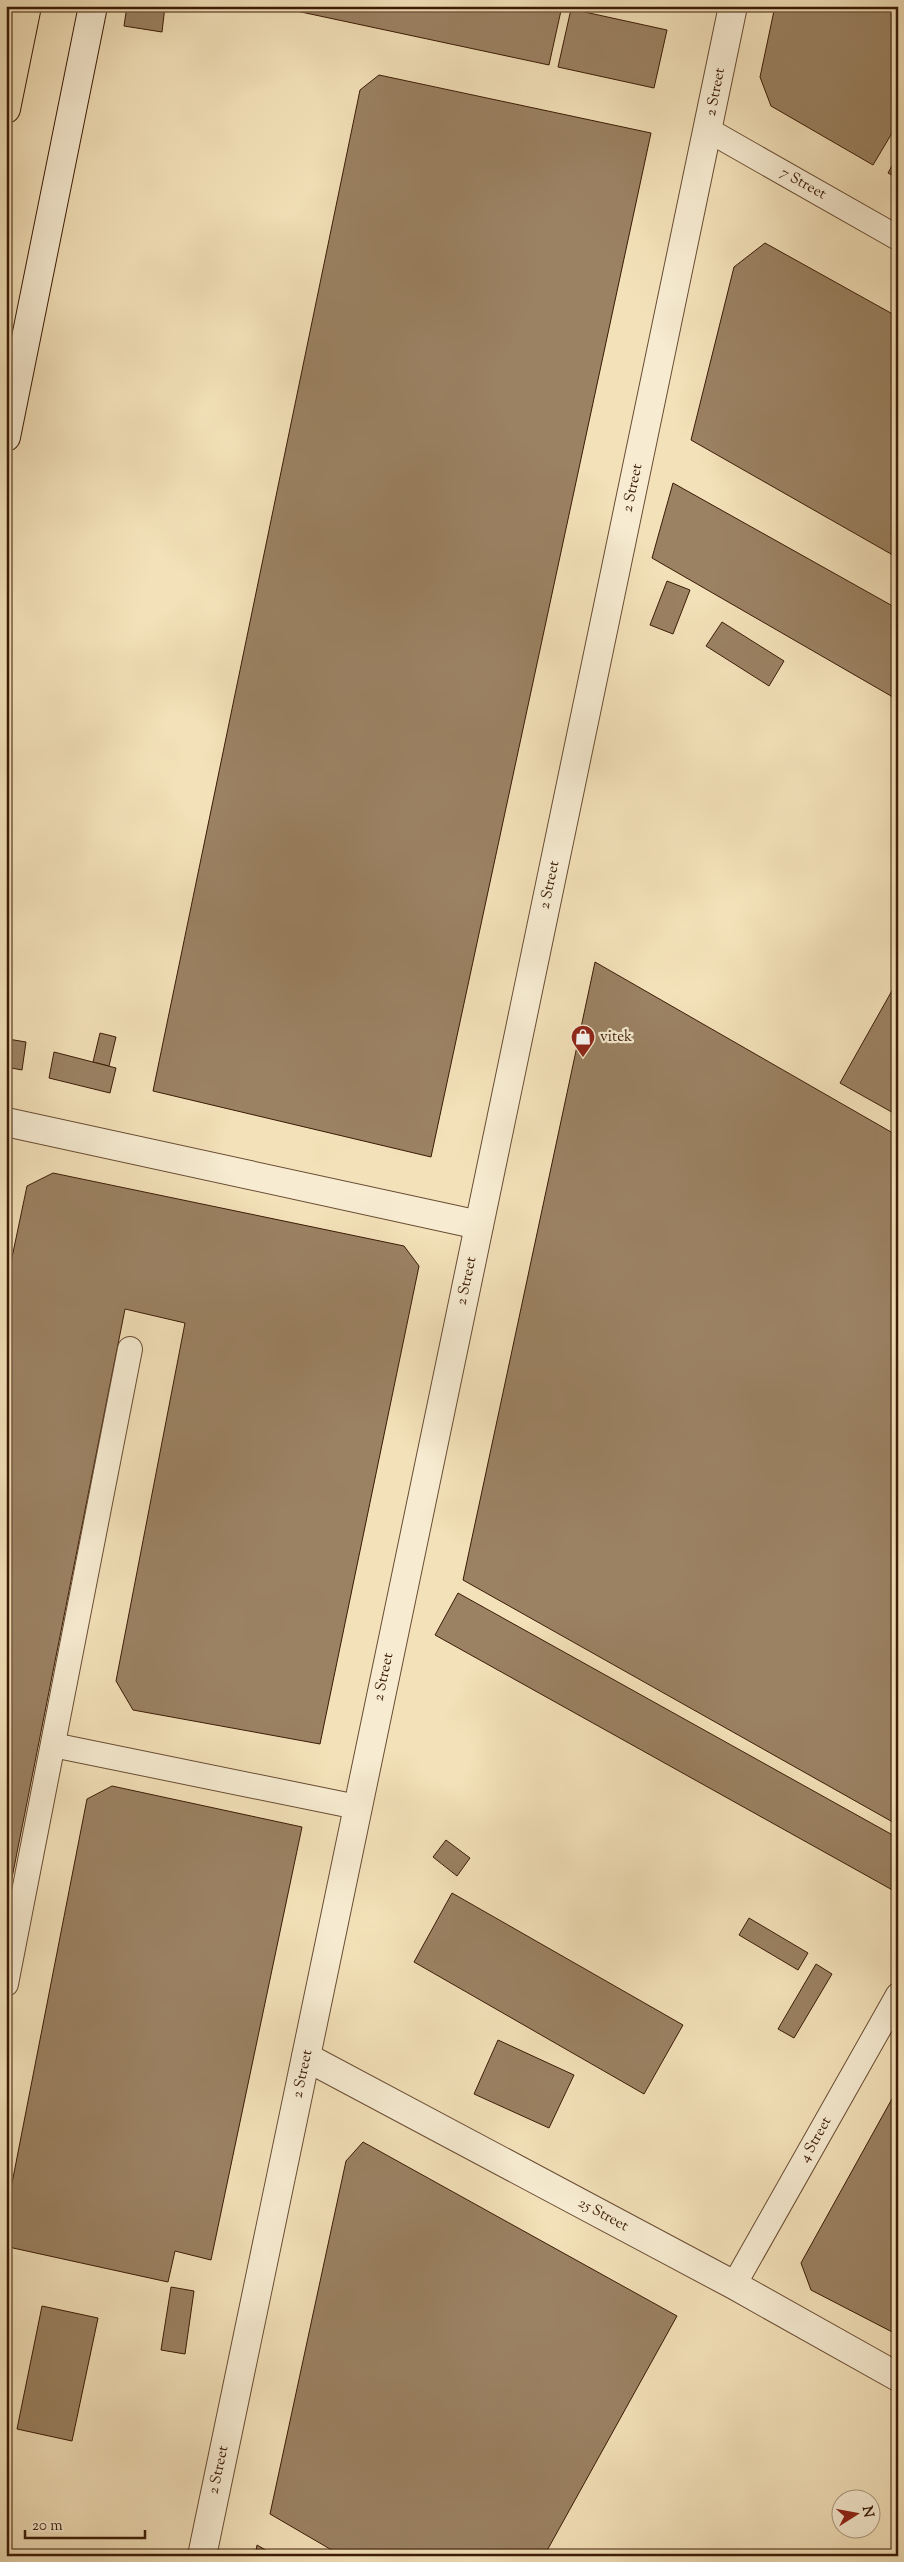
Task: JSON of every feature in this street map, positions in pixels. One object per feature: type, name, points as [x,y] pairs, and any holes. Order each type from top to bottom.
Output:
[{"type":"highway","points":[[6,108],[27,6]]},
{"type":"street","points":[[6,437],[93,6]]},
{"type":"street","name":"2 Street","points":[[202,2556],[733,6]]},
{"type":"street","points":[[6,1122],[479,1225]]},
{"type":"street","name":"25 Street","points":[[306,2057],[734,2285],[898,2377]]},
{"type":"lane","name":"7 Street","points":[[708,130],[898,238]]},
{"type":"lane","points":[[6,1984],[130,1349]]},
{"type":"lane","points":[[53,1745],[357,1807]]},
{"type":"lane","name":"4 Street","points":[[734,2285],[898,1995]]},
{"type":"building","points":[[127,6],[165,6],[162,32],[124,26]]},
{"type":"building","points":[[273,6],[562,6],[549,65]]},
{"type":"building","points":[[775,6],[898,6],[898,123],[873,165],[771,106],[760,77]]},
{"type":"building","points":[[571,9],[667,30],[654,88],[558,67]]},
{"type":"building","points":[[379,75],[651,133],[431,1157],[153,1091],[360,90]]},
{"type":"building","points":[[898,155],[898,178],[888,173]]},
{"type":"building","points":[[765,243],[898,317],[898,558],[691,440],[734,267]]},
{"type":"building","points":[[673,483],[898,609],[898,700],[652,558]]},
{"type":"building","points":[[667,581],[690,590],[673,634],[650,625]]},
{"type":"building","points":[[722,622],[784,661],[769,686],[706,646]]},
{"type":"building","points":[[595,962],[898,1136],[898,1825],[463,1580]]},
{"type":"building","points":[[898,980],[898,1114],[897,1115],[840,1083]]},
{"type":"building","points":[[100,1033],[116,1037],[109,1066],[93,1062]]},
{"type":"building","points":[[8,1039],[26,1042],[22,1070],[6,1067]]},
{"type":"building","points":[[54,1052],[116,1068],[110,1093],[49,1078]]},
{"type":"building","points":[[53,1173],[404,1246],[419,1266],[320,1744],[133,1710],[116,1681],[185,1323],[125,1309],[6,1908],[6,1286],[27,1186]]},
{"type":"building","points":[[458,1593],[898,1838],[898,1889],[896,1892],[435,1635]]},
{"type":"building","points":[[112,1786],[302,1827],[211,2260],[175,2251],[168,2282],[13,2248],[6,2240],[6,2214],[87,1799]]},
{"type":"building","points":[[446,1840],[470,1858],[457,1876],[433,1857]]},
{"type":"building","points":[[452,1893],[683,2025],[644,2094],[414,1962]]},
{"type":"building","points":[[749,1918],[808,1953],[798,1970],[739,1935]]},
{"type":"building","points":[[816,1964],[832,1974],[794,2038],[778,2029]]},
{"type":"building","points":[[498,2040],[574,2075],[549,2128],[474,2094]]},
{"type":"building","points":[[898,2088],[898,2335],[811,2290],[801,2263]]},
{"type":"building","points":[[363,2142],[677,2316],[544,2556],[342,2556],[270,2514],[346,2161]]},
{"type":"building","points":[[171,2287],[194,2291],[185,2354],[161,2350]]},
{"type":"building","points":[[42,2306],[98,2318],[72,2441],[17,2429]]},
{"type":"building","points":[[257,2545],[276,2556],[255,2556]]},
{"type":"place","name":"vitek","points":[[583,1058]]}]
